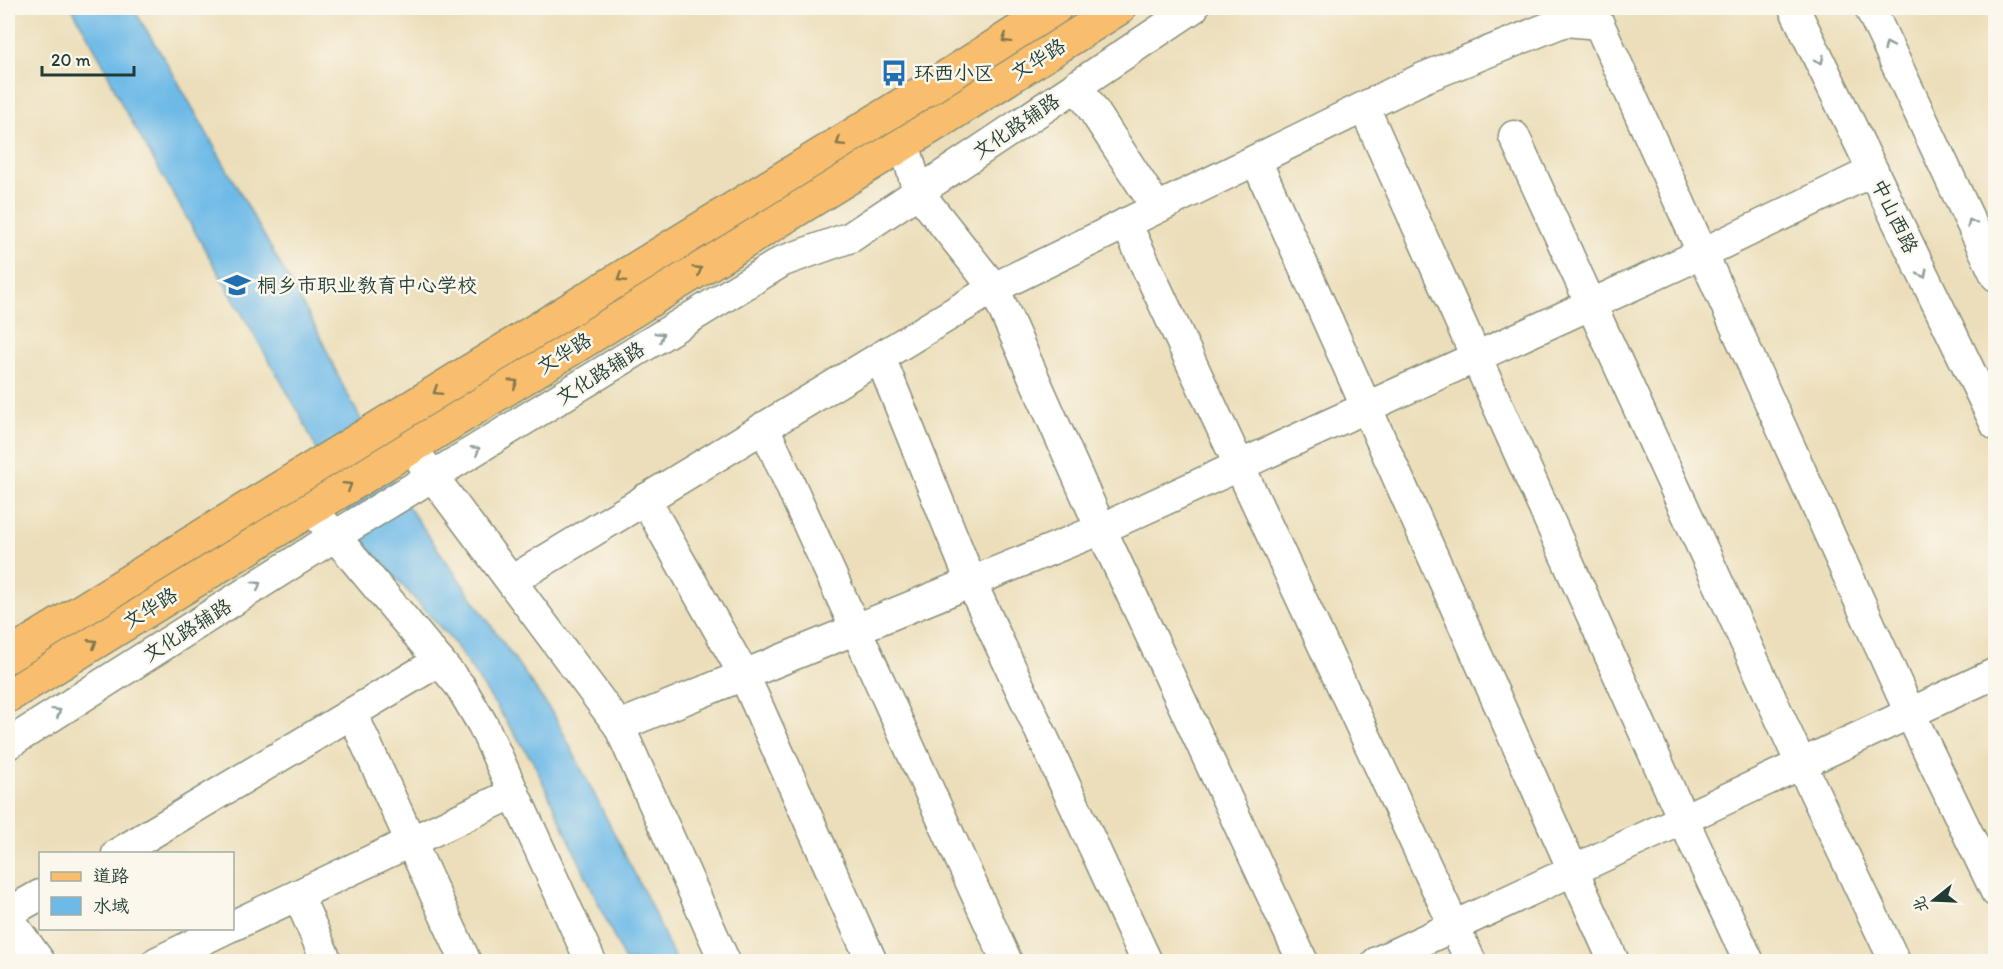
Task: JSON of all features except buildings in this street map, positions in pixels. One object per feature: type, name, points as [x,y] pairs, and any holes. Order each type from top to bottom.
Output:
[{"type":"main road","name":"文华路","points":[[8,656],[1055,8]]},
{"type":"main road","name":"文华路","points":[[8,696],[1119,8]]},
{"type":"street","name":"文化路辅路","points":[[8,744],[335,536],[783,261],[851,237],[1193,8]]},
{"type":"street","name":"中山西路","points":[[1794,8],[1995,425]]},
{"type":"street","points":[[1870,8],[1995,276]]},
{"type":"street","points":[[511,580],[994,288],[1422,78],[1565,21],[1599,24],[1910,713],[1995,892]]},
{"type":"street","points":[[1077,85],[1157,208]]},
{"type":"street","points":[[1364,106],[1749,962]]},
{"type":"street","points":[[1514,136],[1895,962]]},
{"type":"street","points":[[904,143],[918,192],[994,288],[1101,529],[1303,962]]},
{"type":"street","points":[[1256,159],[1614,962]]},
{"type":"street","points":[[620,726],[1101,529],[1703,254],[1873,171]]},
{"type":"street","points":[[1126,223],[1471,962]]},
{"type":"street","points":[[880,357],[971,582],[1146,962]]},
{"type":"street","points":[[764,427],[1007,962]]},
{"type":"street","points":[[411,447],[620,726],[725,962]]},
{"type":"street","points":[[645,500],[744,675],[872,962]]},
{"type":"street","points":[[312,508],[460,686],[483,725],[591,962]]},
{"type":"street","points":[[120,852],[440,661]]},
{"type":"street","points":[[1377,962],[1995,673]]},
{"type":"street","points":[[352,713],[466,962]]},
{"type":"street","points":[[234,925],[514,793]]},
{"type":"street","points":[[297,895],[327,962]]},
{"type":"street","points":[[8,913],[39,896]]},
{"type":"street","points":[[8,918],[40,962]]},
{"type":"street","points":[[176,957],[223,930]]},
{"type":"water","points":[[72,8],[133,8],[174,75],[317,330],[342,384],[407,505],[555,717],[650,904],[676,961],[625,961],[534,763],[455,644],[358,535],[298,411],[122,105],[103,63]]},
{"type":"place","name":"环西小区","points":[[894,73]]},
{"type":"place","name":"桐乡市职业教育中心学校","points":[[237,285]]}]
